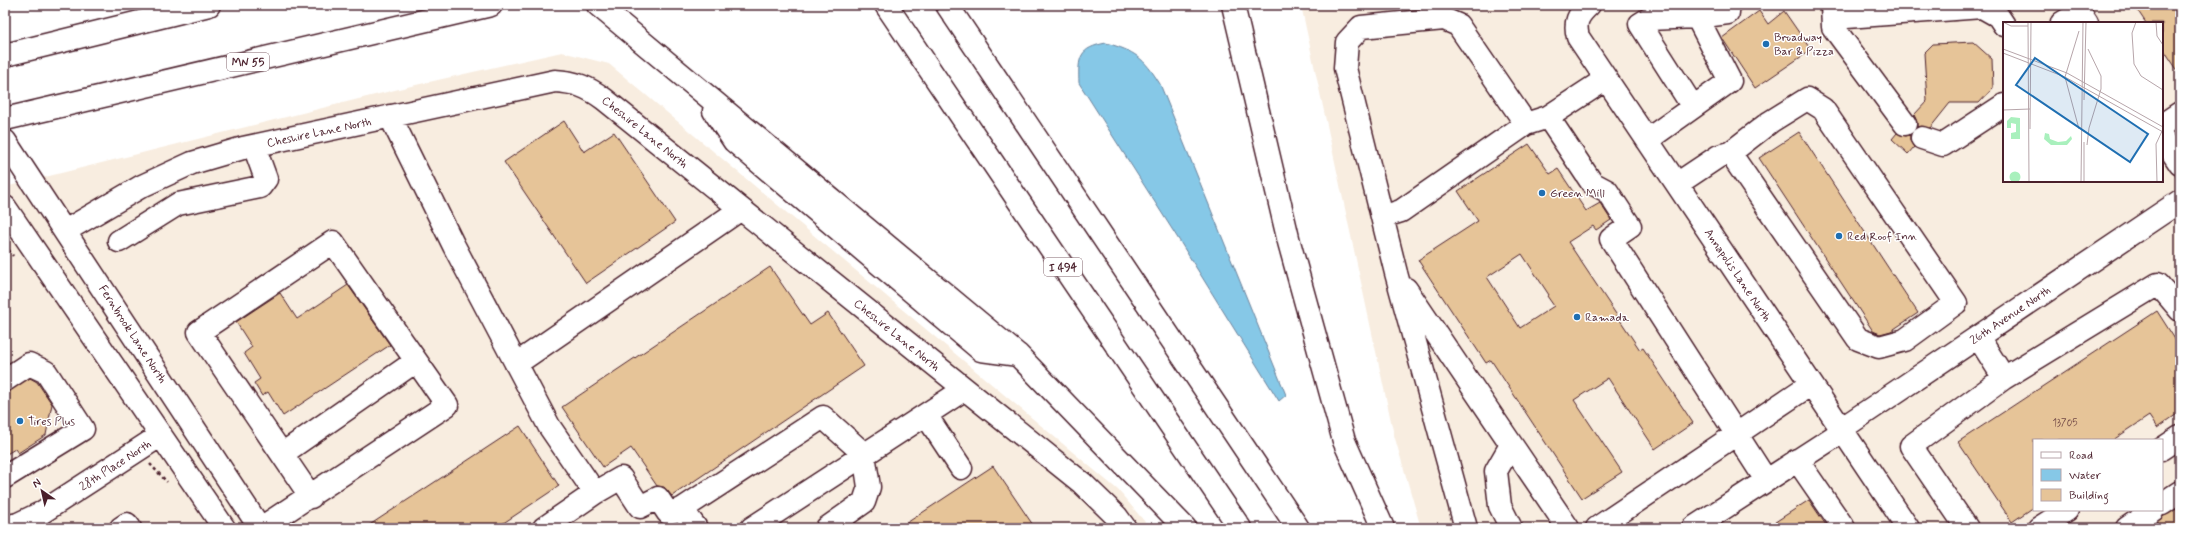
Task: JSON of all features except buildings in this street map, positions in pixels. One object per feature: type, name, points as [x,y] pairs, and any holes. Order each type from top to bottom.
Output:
[{"type":"main road","points":[[5,55],[210,5]]},
{"type":"main road","name":"MN 55","points":[[5,119],[491,5]]},
{"type":"main road","points":[[598,5],[1018,355],[1185,528]]},
{"type":"main road","name":"I 494","points":[[886,5],[1240,528]]},
{"type":"main road","points":[[947,5],[1298,528]]},
{"type":"main road","points":[[1234,5],[1289,242],[1344,441],[1383,528]]},
{"type":"main road","points":[[1694,107],[1640,24],[1648,19],[1697,17],[1728,13],[1728,5]]},
{"type":"main road","points":[[1905,124],[1833,27],[1832,11],[1982,7],[1998,16],[2003,24]]},
{"type":"main road","name":"Annapolis Lane North","points":[[1583,12],[1575,28],[1578,37],[1908,528]]},
{"type":"main road","points":[[1647,140],[1730,82],[1697,17]]},
{"type":"main road","points":[[1466,528],[1382,217],[1346,68],[1347,42],[1361,27],[1444,18],[1458,25],[1526,124]]},
{"type":"main road","points":[[1382,217],[1401,211],[1526,124],[1548,117],[1606,79]]},
{"type":"main road","name":"Cheshire Lane North","points":[[65,231],[149,183],[192,163],[254,146],[390,116],[555,81],[573,82],[590,89],[604,98],[965,389],[1082,484],[1117,517],[1125,528]]},
{"type":"main road","points":[[1676,184],[1720,156],[1730,153],[1770,122],[1807,99],[1823,109],[1956,303],[1905,340],[1878,347],[1858,339],[1730,153]]},
{"type":"main road","points":[[1922,138],[1943,145],[2003,106]]},
{"type":"main road","points":[[2163,125],[2180,113]]},
{"type":"main road","points":[[390,116],[454,246],[549,426],[595,493]]},
{"type":"main road","points":[[1548,117],[1592,183],[1607,191],[1630,226],[1610,239],[1766,480]]},
{"type":"main road","points":[[2163,138],[2180,164]]},
{"type":"main road","name":"Fernbrook Lane North","points":[[5,141],[260,528]]},
{"type":"main road","points":[[119,241],[178,204],[260,187],[266,179],[254,146]]},
{"type":"main road","name":"26th Avenue North","points":[[1693,528],[1842,430],[2180,201]]},
{"type":"main road","points":[[5,207],[224,528]]},
{"type":"main road","points":[[516,364],[741,209]]},
{"type":"main road","points":[[260,528],[311,497],[447,405],[333,242],[199,332],[311,497]]},
{"type":"main road","points":[[1396,273],[1568,528]]},
{"type":"main road","points":[[1967,528],[1911,446],[2004,378],[2158,284],[2180,310]]},
{"type":"main road","points":[[1978,337],[2004,378]]},
{"type":"main road","points":[[282,454],[416,361]]},
{"type":"main road","points":[[5,380],[29,364],[46,372],[83,429],[5,477]]},
{"type":"main road","points":[[1597,528],[1811,384]]},
{"type":"main road","points":[[752,528],[965,389]]},
{"type":"main road","points":[[926,415],[961,468]]},
{"type":"main road","points":[[544,528],[595,493],[621,478],[640,507],[658,498],[668,513],[682,509],[823,417],[864,454],[869,487],[864,502],[826,528]]},
{"type":"main road","name":"28th Place North","points":[[6,527],[18,524],[41,513],[161,434]]},
{"type":"main road","points":[[2163,448],[2180,437]]},
{"type":"main road","points":[[1511,445],[1496,471],[1500,506],[1511,528]]},
{"type":"main road","points":[[1797,460],[1844,528]]},
{"type":"main road","points":[[2163,503],[2180,492]]},
{"type":"main road","points":[[682,509],[696,528]]},
{"type":"main road","points":[[2039,528],[2065,511]]},
{"type":"main road","points":[[2127,528],[2152,511]]},
{"type":"main road","points":[[121,528],[127,524],[130,528]]},
{"type":"shaded area","points":[[1301,5],[2180,5],[2180,528],[1421,528],[1394,435]]},
{"type":"shaded area","points":[[562,52],[609,64],[1118,490],[1150,528],[5,528],[5,187],[407,87]]},
{"type":"water","points":[[1106,43],[1124,49],[1138,57],[1149,68],[1160,84],[1286,395],[1279,401],[1079,83],[1079,66],[1082,55],[1090,48]]},
{"type":"place","name":"Broadway Bar & Pizza","points":[[1766,44]]},
{"type":"place","name":"Green Mill","points":[[1542,193]]},
{"type":"place","name":"Red Roof Inn","points":[[1839,236]]},
{"type":"place","name":"Ramada","points":[[1577,317]]},
{"type":"place","name":"Tires Plus","points":[[20,421]]}]
